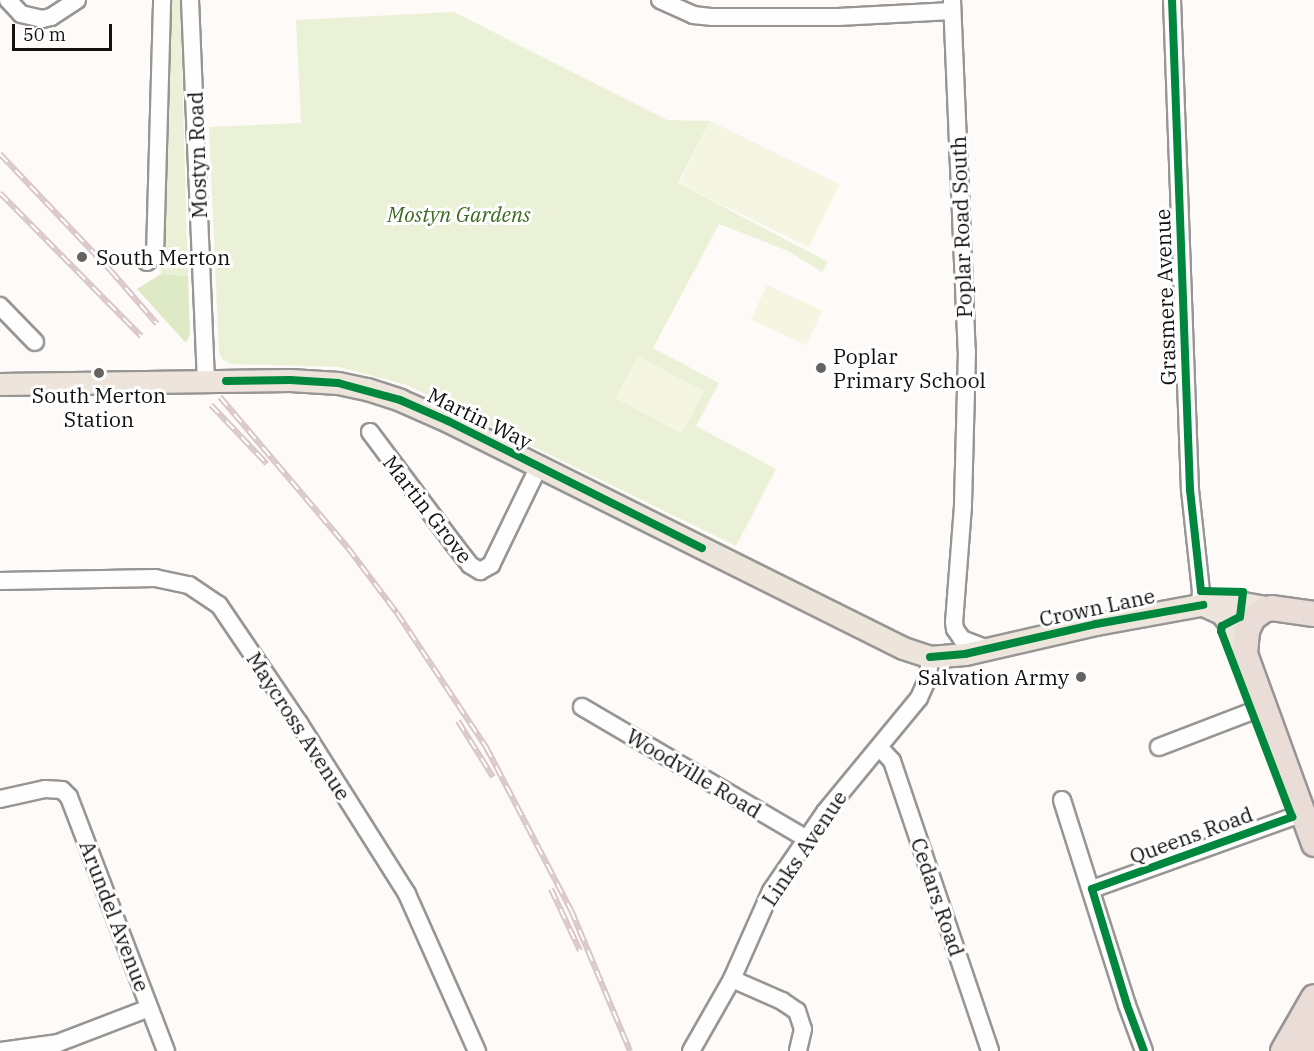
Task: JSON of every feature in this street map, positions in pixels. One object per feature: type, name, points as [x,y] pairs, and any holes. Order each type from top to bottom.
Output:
[{"type":"highway","name":"Crown Lane","points":[[1272,608],[1314,614]]},
{"type":"highway","points":[[1272,608],[1252,618],[1247,631],[1245,654],[1314,844]]},
{"type":"highway","points":[[1283,1051],[1314,997]]},
{"type":"highway","points":[[1304,1051],[1314,1032]]},
{"type":"main road","name":"Martin Way","points":[[0,384],[307,381],[367,389],[438,416],[903,648],[930,657]]},
{"type":"main road","name":"Crown Lane","points":[[930,657],[956,656],[1096,624],[1202,605],[1243,603],[1272,608]]},
{"type":"main road","points":[[1202,605],[1221,613],[1229,622],[1245,654]]},
{"type":"street","points":[[8,0],[21,14],[42,19],[51,17],[77,0]]},
{"type":"street","name":"Mostyn Road","points":[[147,262],[155,255],[162,0]]},
{"type":"street","name":"Mostyn Road","points":[[190,0],[206,381]]},
{"type":"street","points":[[660,0],[693,15],[713,17],[838,17],[952,6]]},
{"type":"street","name":"Grasmere Avenue","points":[[1172,0],[1190,490],[1202,605]]},
{"type":"street","name":"Poplar Road South","points":[[952,6],[967,351],[963,506],[955,630],[962,639],[988,649]]},
{"type":"street","points":[[0,306],[35,342]]},
{"type":"street","name":"Martin Grove","points":[[370,432],[397,472],[470,565],[480,571],[491,565],[539,466]]},
{"type":"street","name":"Maycross Avenue","points":[[0,581],[155,578],[189,585],[219,605],[299,723],[411,901],[477,1051]]},
{"type":"street","name":"Links Avenue","points":[[691,1051],[732,979],[771,891],[805,838],[919,699],[928,678],[930,657]]},
{"type":"street","points":[[1159,747],[1263,706]]},
{"type":"street","name":"Woodville Road","points":[[582,707],[805,838]]},
{"type":"street","name":"Cedars Road","points":[[879,747],[892,760],[990,1051]]},
{"type":"street","name":"Arundel Avenue","points":[[0,799],[35,790],[56,789],[69,797],[165,1051]]},
{"type":"street","points":[[1062,800],[1127,1005],[1144,1051]]},
{"type":"street","name":"Queens Road","points":[[1092,889],[1303,813]]},
{"type":"street","points":[[732,979],[782,1001],[797,1011],[803,1029],[798,1051]]},
{"type":"street","points":[[1,1051],[58,1042],[149,1008]]},
{"type":"green space","points":[[168,0],[180,0],[188,276],[161,274]]},
{"type":"green space","name":"Mostyn Gardens","points":[[454,12],[667,120],[710,121],[678,183],[828,262],[822,272],[788,251],[719,224],[653,348],[719,383],[696,426],[776,469],[736,546],[407,385],[339,367],[232,364],[223,360],[219,353],[209,127],[301,123],[296,20]]},
{"type":"green space","points":[[710,121],[839,184],[809,247],[679,184]]},
{"type":"green space","points":[[161,274],[188,276],[190,334],[186,343],[137,289]]},
{"type":"green space","points":[[767,285],[822,311],[806,345],[751,319]]},
{"type":"green space","points":[[638,356],[704,391],[682,434],[615,398]]},
{"type":"railway","points":[[0,154],[111,271],[157,324]]},
{"type":"railway","points":[[0,193],[141,336]]},
{"type":"railway","points":[[220,397],[348,548],[397,613],[486,747],[571,910],[630,1051]]},
{"type":"railway","points":[[211,405],[267,464]]},
{"type":"railway","points":[[458,721],[493,777]]},
{"type":"railway","points":[[551,889],[580,951]]},
{"type":"cycle path","points":[[1144,1051],[1127,1005],[1092,889],[1292,817],[1221,631],[1222,626],[1240,617],[1243,592],[1201,591],[1190,490],[1172,0]]},
{"type":"cycle path","points":[[226,381],[290,380],[338,383],[400,400],[448,421],[702,548]]},
{"type":"cycle path","points":[[930,657],[965,654],[1096,624],[1203,605]]},
{"type":"place","name":"South Merton","points":[[82,257]]},
{"type":"place","name":"Poplar Primary School","points":[[821,368]]},
{"type":"place","name":"South Merton Station","points":[[99,373]]},
{"type":"place","name":"Salvation Army","points":[[1081,677]]}]
